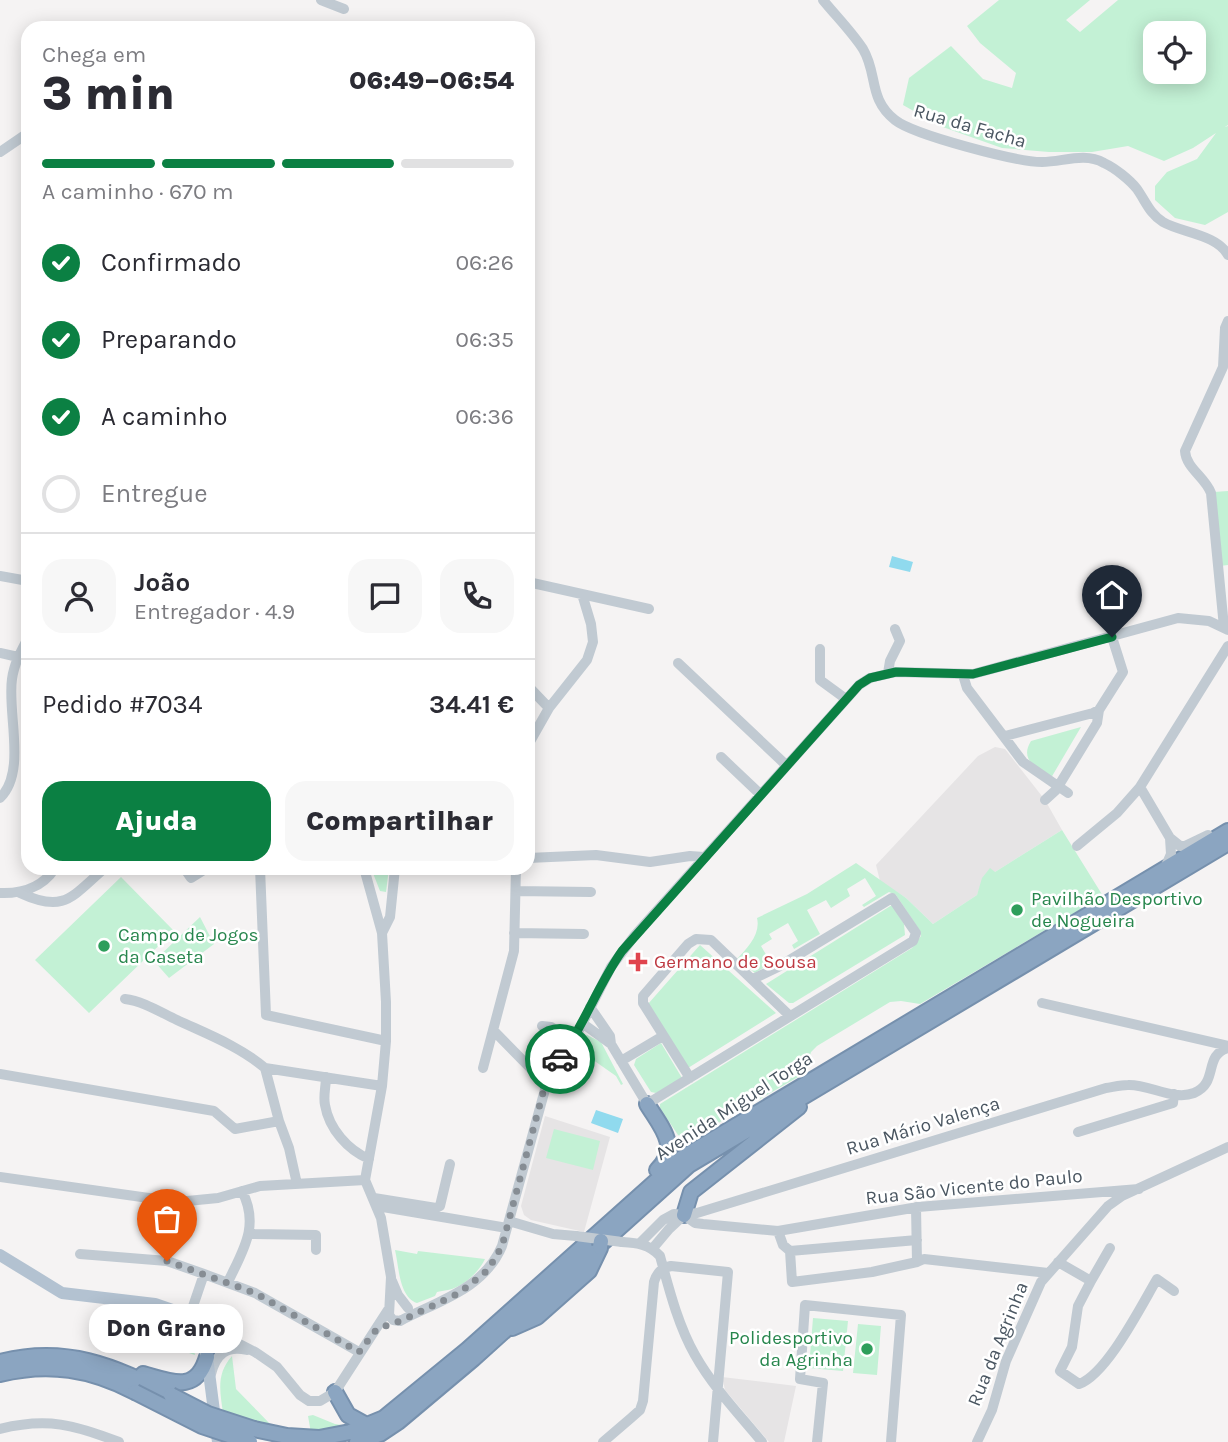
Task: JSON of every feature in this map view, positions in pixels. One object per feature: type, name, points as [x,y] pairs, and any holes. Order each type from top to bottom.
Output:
[{"type":"highway","name":"Avenida Miguel Torga","points":[[373,1434],[395,1410],[682,1158],[1228,829]]},
{"type":"highway","name":"Avenida Miguel Torga","points":[[357,1442],[398,1422],[504,1331],[678,1174],[729,1140],[1228,843]]},
{"type":"highway","points":[[684,1216],[691,1192],[824,1085]]},
{"type":"highway","points":[[631,1203],[640,1187],[666,1162],[669,1155],[667,1137],[647,1104]]},
{"type":"highway","points":[[667,1137],[683,1144],[693,1142],[739,1115],[751,1115]]},
{"type":"highway","points":[[504,1331],[527,1323],[544,1312],[592,1267],[601,1242]]},
{"type":"highway","points":[[0,1362],[31,1356],[59,1355],[184,1383],[196,1378],[202,1370],[204,1348]]},
{"type":"highway","name":"Avenida Miguel Torga","points":[[0,1374],[38,1367],[76,1369],[106,1378],[202,1426],[252,1436],[319,1438],[350,1432],[373,1434]]},
{"type":"highway","name":"Avenida Miguel Torga","points":[[119,1370],[252,1436]]},
{"type":"highway","points":[[335,1392],[348,1415],[373,1434]]},
{"type":"main road","points":[[0,1255],[62,1293],[155,1304],[189,1318],[204,1348],[218,1442]]},
{"type":"street","points":[[321,0],[344,9]]},
{"type":"street","name":"Rua da Facha","points":[[823,0],[864,50],[879,105],[896,121],[914,131],[1019,160],[1043,162],[1088,157],[1105,163],[1135,187],[1153,215],[1166,224],[1207,239],[1225,250],[1228,255]]},
{"type":"street","points":[[0,152],[21,138]]},
{"type":"street","points":[[391,1277],[388,1309],[390,1317],[403,1312],[424,1310],[459,1293],[488,1270],[498,1256],[508,1225],[546,1084],[573,1042],[622,951],[786,765],[846,699],[870,678],[888,673],[963,675],[992,670],[1178,618],[1209,621],[1226,629],[1224,573],[1211,493],[1208,484],[1190,464],[1185,451],[1223,367],[1225,328],[1228,321]]},
{"type":"street","points":[[0,576],[21,580]]},
{"type":"street","points":[[535,584],[649,609]]},
{"type":"street","points":[[535,733],[550,708],[587,660],[593,642],[582,594]]},
{"type":"street","points":[[888,673],[890,661],[900,641],[895,629]]},
{"type":"street","points":[[1045,800],[1057,787],[1097,723],[1099,710],[1123,671],[1112,637]]},
{"type":"street","points":[[1077,846],[1117,813],[1140,787],[1228,646]]},
{"type":"street","points":[[820,649],[820,680],[846,699]]},
{"type":"street","points":[[0,798],[10,785],[14,764],[12,680],[21,651]]},
{"type":"street","points":[[0,653],[18,657]]},
{"type":"street","points":[[678,663],[786,765]]},
{"type":"street","points":[[963,675],[967,688],[1006,736],[1023,762],[1068,793]]},
{"type":"street","points":[[535,693],[550,708]]},
{"type":"street","points":[[1006,736],[1099,710]]},
{"type":"street","points":[[0,746],[13,745]]},
{"type":"street","points":[[721,757],[760,794]]},
{"type":"street","points":[[1140,787],[1170,838],[1180,846],[1218,830],[1228,829]]},
{"type":"street","points":[[1165,868],[1171,855],[1170,838]]},
{"type":"street","points":[[535,858],[596,855],[650,862],[690,856],[704,857]]},
{"type":"street","points":[[684,858],[696,866]]},
{"type":"street","points":[[20,893],[40,884],[48,875]]},
{"type":"street","points":[[0,893],[20,893],[44,903],[63,902],[96,875]]},
{"type":"street","points":[[260,875],[266,1015],[386,1041]]},
{"type":"street","points":[[366,875],[382,933],[386,1041],[382,1086],[365,1181],[382,1218],[391,1277],[403,1312]]},
{"type":"street","points":[[382,933],[390,917],[394,875]]},
{"type":"street","points":[[483,1068],[514,950],[516,875]]},
{"type":"street","points":[[516,891],[591,892]]},
{"type":"street","points":[[590,1007],[610,1036],[611,1044],[647,1104],[687,1073],[790,1016],[913,942],[916,933],[892,898],[778,967],[753,979]]},
{"type":"street","points":[[514,933],[584,934]]},
{"type":"street","points":[[687,1073],[643,1003],[643,996],[688,944],[696,939],[711,940],[790,1016]]},
{"type":"street","points":[[125,999],[151,1007],[223,1041],[265,1068],[382,1086]]},
{"type":"street","points":[[1042,1003],[1228,1047]]},
{"type":"street","points":[[582,1023],[611,1044]]},
{"type":"street","points":[[542,1026],[551,1027],[573,1042]]},
{"type":"street","points":[[493,1030],[546,1084]]},
{"type":"street","points":[[621,1061],[663,1035]]},
{"type":"street","points":[[1190,1036],[1215,1055],[1228,1047]]},
{"type":"street","name":"Rua Mário Valença","points":[[639,1244],[668,1216],[684,1216],[709,1210],[1106,1088],[1129,1084],[1174,1094],[1193,1094],[1205,1086],[1212,1074],[1215,1055]]},
{"type":"street","points":[[265,1068],[297,1184]]},
{"type":"street","points":[[0,1074],[214,1111],[236,1129],[279,1121]]},
{"type":"street","points":[[326,1077],[324,1103],[330,1120],[351,1149],[369,1159]]},
{"type":"street","name":"Rua Mário Valença","points":[[1078,1132],[1173,1103],[1174,1094]]},
{"type":"street","name":"Rua da Agrinha","points":[[977,1442],[992,1410],[998,1382],[1041,1282],[1076,1240],[1113,1203],[1228,1147]]},
{"type":"street","points":[[376,1202],[436,1208],[440,1206],[450,1164]]},
{"type":"street","points":[[0,1177],[177,1202],[218,1198],[260,1186],[365,1181]]},
{"type":"street","name":"Rua São Vicente do Paulo","points":[[684,1216],[695,1223],[778,1231],[916,1207],[1139,1189]]},
{"type":"street","points":[[228,1282],[250,1234],[249,1205],[242,1191]]},
{"type":"street","name":"Rua São Vicente do Paulo","points":[[1103,1191],[1113,1203]]},
{"type":"street","points":[[218,1198],[237,1200],[244,1205],[249,1217]]},
{"type":"street","points":[[376,1202],[601,1242],[622,1242],[653,1248],[660,1256],[679,1319],[694,1353],[762,1442]]},
{"type":"street","points":[[916,1207],[917,1262]]},
{"type":"street","points":[[653,1248],[684,1216]]},
{"type":"street","points":[[778,1231],[783,1245],[790,1251],[917,1240]]},
{"type":"street","points":[[250,1234],[316,1235],[316,1250]]},
{"type":"street","points":[[1110,1248],[1078,1306],[1072,1347],[1060,1371],[1079,1384],[1086,1382],[1110,1358],[1157,1279],[1174,1291]]},
{"type":"street","points":[[790,1251],[792,1282],[872,1272],[924,1259],[1048,1273]]},
{"type":"street","points":[[80,1254],[167,1261],[204,1273],[255,1293],[359,1352]]},
{"type":"street","points":[[1058,1262],[1091,1281]]},
{"type":"street","points":[[603,1442],[640,1410],[654,1282],[663,1268],[671,1266],[728,1272],[713,1442]]},
{"type":"street","points":[[204,1273],[189,1318],[217,1331],[277,1367],[300,1395],[309,1401],[320,1401],[335,1392],[395,1301],[403,1312]]},
{"type":"street","points":[[817,1442],[823,1382],[800,1379],[805,1305],[901,1315],[891,1442]]},
{"type":"street","points":[[377,1329],[403,1312]]},
{"type":"street","points":[[217,1331],[211,1332],[204,1348],[224,1351],[238,1348],[254,1352]]},
{"type":"street","points":[[209,1381],[213,1366],[224,1351]]},
{"type":"street","points":[[0,1429],[26,1422],[44,1422],[94,1432],[119,1442]]},
{"type":"shaded area","points":[[995,747],[1005,749],[1045,800],[1062,830],[995,872],[980,887],[977,895],[933,924],[906,898],[880,881],[876,865],[978,756]]},
{"type":"shaded area","points":[[545,1116],[610,1137],[584,1232],[531,1220],[524,1215],[521,1206]]},
{"type":"shaded area","points":[[722,1377],[796,1386],[784,1442],[769,1442],[725,1390]]},
{"type":"green space","points":[[999,0],[1090,0],[1066,20],[1080,32],[1118,0],[1228,0],[1228,125],[1225,127],[1228,126],[1228,212],[1205,225],[1175,218],[1155,200],[1155,186],[1167,172],[1197,159],[1216,133],[1193,148],[1164,161],[1128,146],[1092,152],[1002,148],[940,126],[903,105],[909,78],[951,46],[983,79],[1012,88],[1016,73],[980,43],[967,26]]},
{"type":"green space","points":[[1228,491],[1228,565],[1220,566],[1214,492]]},
{"type":"green space","points":[[1081,727],[1051,778],[1031,763],[1027,753],[1031,741]]},
{"type":"green space","points":[[1062,830],[1103,896],[920,1004],[890,1002],[817,1046],[811,1052],[805,1073],[694,1137],[678,1135],[660,1104],[912,948],[921,936],[896,895],[889,892],[864,907],[862,905],[876,896],[865,878],[847,889],[850,896],[831,908],[826,900],[807,910],[820,934],[794,949],[792,945],[798,941],[788,923],[769,934],[772,939],[761,946],[771,963],[755,973],[737,959],[755,935],[757,918],[807,894],[856,863],[906,898],[933,924],[977,895],[982,878],[990,868],[995,872]]},
{"type":"green space","points":[[374,875],[388,875],[386,892],[380,891]]},
{"type":"green space","name":"Campo de Jogos da Caseta","points":[[121,877],[174,931],[89,1013],[35,960]]},
{"type":"green space","points":[[892,905],[904,924],[905,935],[793,1003],[789,1003],[766,984]]},
{"type":"green space","points":[[200,917],[214,944],[169,978],[154,961]]},
{"type":"green space","points":[[700,945],[776,1013],[688,1068],[648,1004]]},
{"type":"green space","points":[[587,1035],[601,1042],[623,1084],[576,1048],[580,1039]]},
{"type":"green space","points":[[661,1043],[682,1078],[656,1093],[651,1092],[634,1065],[636,1059]]},
{"type":"green space","points":[[554,1129],[600,1141],[593,1170],[546,1158]]},
{"type":"green space","points":[[395,1250],[485,1259],[475,1274],[465,1282],[417,1303],[411,1300],[403,1288]]},
{"type":"green space","points":[[129,1309],[163,1316],[180,1325],[192,1342],[195,1355],[186,1352],[181,1341],[170,1329],[131,1318]]},
{"type":"green space","name":"Polidesportivo da Agrinha","points":[[813,1318],[848,1321],[843,1371],[809,1368]]},
{"type":"green space","name":"Polidesportivo da Agrinha","points":[[858,1324],[881,1326],[877,1375],[853,1373]]},
{"type":"green space","points":[[232,1356],[236,1389],[273,1427],[223,1413],[221,1376]]},
{"type":"green space","points":[[313,1415],[348,1426],[311,1433],[308,1416]]},
{"type":"water","points":[[892,556],[913,562],[910,572],[889,567]]},
{"type":"water","points":[[596,1110],[623,1119],[618,1133],[591,1123]]},
{"type":"way so far","points":[[167,1261],[255,1293],[359,1352],[377,1329],[403,1320],[459,1293],[488,1270],[498,1256],[544,1089],[560,1059]]},
{"type":"place","name":"Pavilhão Desportivo de Nogueira","points":[[1017,910]]},
{"type":"place","name":"Campo de Jogos da Caseta","points":[[104,946]]},
{"type":"place","name":"Germano de Sousa","points":[[638,962]]},
{"type":"place","name":"Don Grano","points":[[167,1261]]},
{"type":"place","name":"Polidesportivo da Agrinha","points":[[867,1349]]},
{"type":"route","points":[[560,1059],[573,1042],[611,967],[635,934],[859,685],[870,678],[896,672],[973,674],[1112,637]]}]
